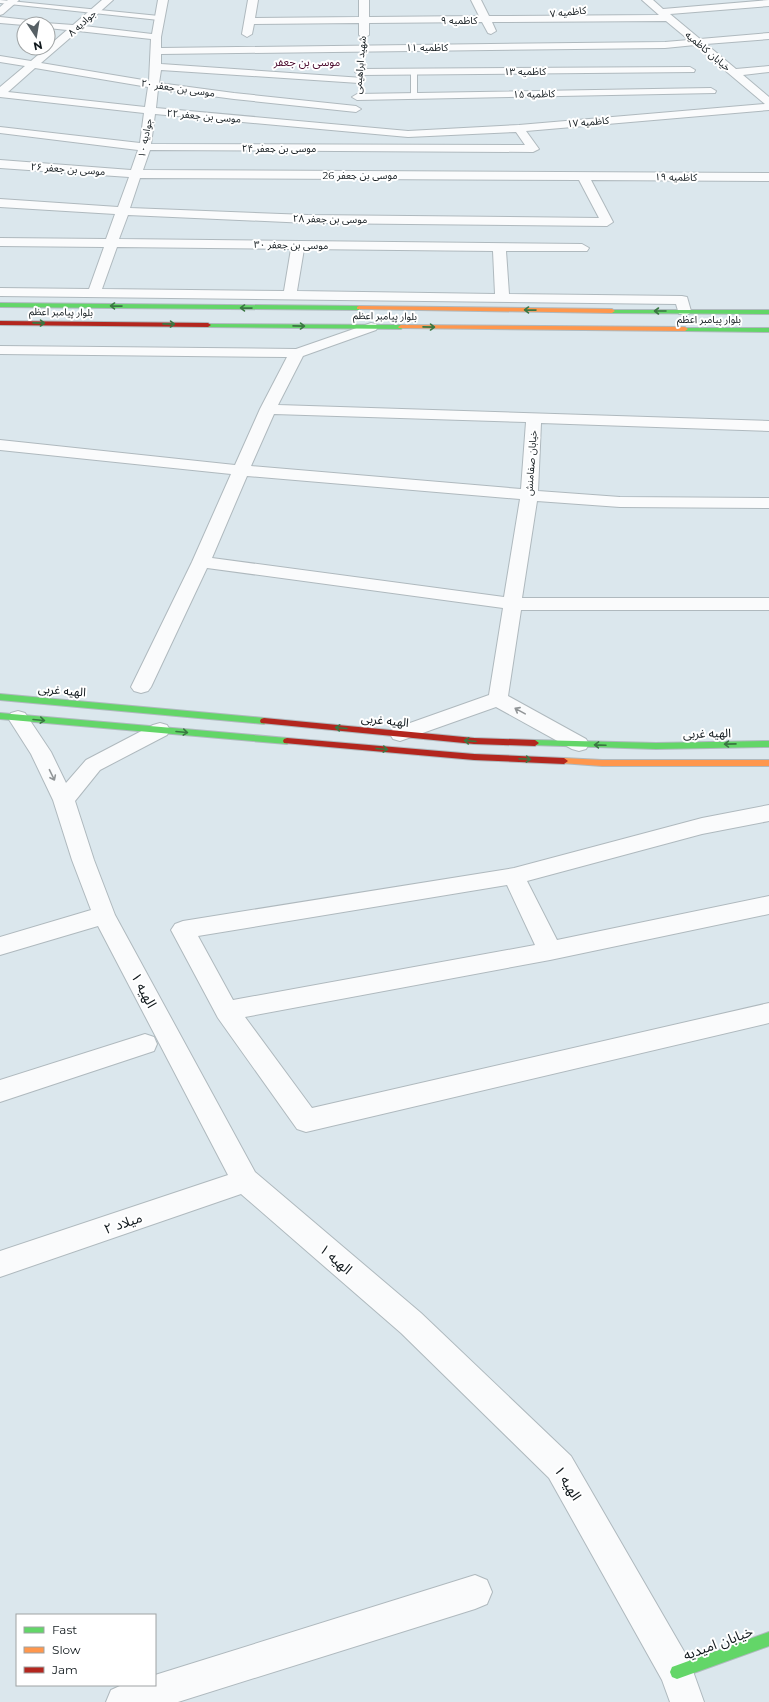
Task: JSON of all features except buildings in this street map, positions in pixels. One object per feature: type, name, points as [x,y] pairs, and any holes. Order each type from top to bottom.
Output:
[{"type":"main road","name":"بلوار پیامبر اعظم","points":[[0,305],[769,312]]},
{"type":"main road","name":"بلوار پیامبر اعظم","points":[[0,323],[769,330]]},
{"type":"main road","name":"الهیه غربی","points":[[0,697],[474,741],[656,746],[769,744]]},
{"type":"main road","points":[[9,717],[474,757],[602,763],[769,762]]},
{"type":"main road","name":"خیابان امیدیه","points":[[682,1687],[769,1639]]},
{"type":"street","name":"جوادیه ۸","points":[[0,93],[108,0]]},
{"type":"street","name":"جوادیه ۱۰","points":[[94,293],[145,147],[156,67],[156,37],[163,0]]},
{"type":"street","points":[[244,49],[253,0]]},
{"type":"street","name":"شهید ابراهیمی","points":[[355,130],[359,76],[364,47],[364,0]]},
{"type":"street","points":[[476,0],[499,46]]},
{"type":"street","points":[[703,8],[711,0]]},
{"type":"street","points":[[0,12],[12,1]]},
{"type":"street","name":"خیابان کاظمیه","points":[[644,2],[664,15],[698,42],[769,102]]},
{"type":"street","name":"کاظمیه ۹","points":[[249,21],[485,20],[664,15],[703,8],[769,3]]},
{"type":"street","name":"کاظمیه ۷","points":[[485,20],[603,8]]},
{"type":"street","points":[[0,20],[16,22]]},
{"type":"street","points":[[56,26],[156,37]]},
{"type":"street","name":"کاظمیه ۱۱","points":[[156,51],[364,47],[664,45],[769,36]]},
{"type":"street","points":[[664,45],[730,110]]},
{"type":"street","name":"موسی بن جعفر ۲۰","points":[[0,59],[154,85],[234,96],[356,108]]},
{"type":"street","name":"کاظمیه ۱۳","points":[[156,67],[359,76],[414,72],[695,76]]},
{"type":"street","points":[[733,73],[769,70]]},
{"type":"street","name":"کاظمیه ۱۵","points":[[357,97],[711,91]]},
{"type":"street","name":"موسی بن جعفر ۲۲","points":[[0,93],[150,111],[408,134]]},
{"type":"street","name":"کاظمیه ۱۷","points":[[408,134],[519,128],[769,108]]},
{"type":"street","name":"موسی بن جعفر ۲۴","points":[[0,130],[145,147],[533,149],[519,128]]},
{"type":"street","name":"موسی بن جعفر ۲۶","points":[[0,164],[136,174]]},
{"type":"street","name":"موسی بن جعفر 26","points":[[136,174],[583,175]]},
{"type":"street","name":"کاظمیه ۱۹","points":[[583,175],[769,177]]},
{"type":"street","name":"موسی بن جعفر ۲۸","points":[[0,203],[123,211],[308,219],[607,222],[583,175]]},
{"type":"street","name":"موسی بن جعفر ۳۰","points":[[0,242],[582,248]]},
{"type":"street","points":[[290,295],[298,245]]},
{"type":"street","points":[[499,247],[502,297]]},
{"type":"street","points":[[0,292],[682,300],[684,311]]},
{"type":"street","points":[[0,350],[297,353],[371,327]]},
{"type":"street","points":[[141,687],[201,562],[268,409],[297,353]]},
{"type":"street","name":"خیابان صفامنش","points":[[268,409],[534,418],[529,495],[498,699]]},
{"type":"street","points":[[534,418],[769,426]]},
{"type":"street","points":[[0,445],[242,470],[620,502],[769,503]]},
{"type":"street","points":[[201,562],[512,604],[769,604]]},
{"type":"street","points":[[400,734],[498,699],[579,744]]},
{"type":"street","name":"الهیه ۱","points":[[9,717],[41,752],[64,800],[83,860],[104,915],[245,1181],[411,1323],[560,1466],[682,1687]]},
{"type":"street","points":[[64,800],[93,765],[115,752],[160,730]]},
{"type":"street","points":[[769,813],[702,826],[514,876],[183,930],[227,1011],[306,1121],[769,1014]]},
{"type":"street","points":[[514,876],[550,951]]},
{"type":"street","points":[[227,1011],[550,951],[769,905]]},
{"type":"street","points":[[0,946],[104,915]]},
{"type":"street","points":[[0,1091],[145,1044]]},
{"type":"street","name":"میلاد ۲","points":[[0,1264],[245,1181]]},
{"type":"street","points":[[123,1702],[475,1592]]},
{"type":"lane","points":[[0,1],[12,1],[93,12],[159,18]]},
{"type":"lane","points":[[414,72],[414,96]]},
{"type":"traffic: fast","points":[[0,305],[359,308]]},
{"type":"traffic: fast","points":[[612,311],[769,312]]},
{"type":"traffic: fast","points":[[208,325],[401,327]]},
{"type":"traffic: fast","points":[[685,329],[769,330]]},
{"type":"traffic: fast","points":[[0,697],[264,721]]},
{"type":"traffic: fast","points":[[0,716],[287,741]]},
{"type":"traffic: fast","points":[[535,743],[656,746],[769,744]]},
{"type":"traffic: fast","points":[[677,1672],[769,1639]]},
{"type":"traffic: slow","points":[[359,308],[612,311]]},
{"type":"traffic: slow","points":[[401,327],[685,329]]},
{"type":"traffic: slow","points":[[564,761],[602,763],[769,763]]},
{"type":"traffic: jam","points":[[0,323],[208,325]]},
{"type":"traffic: jam","points":[[264,721],[474,741],[535,743]]},
{"type":"traffic: jam","points":[[287,741],[474,757],[564,761]]},
{"type":"district","name":"موسی بن جعفر","points":[[307,62]]}]
